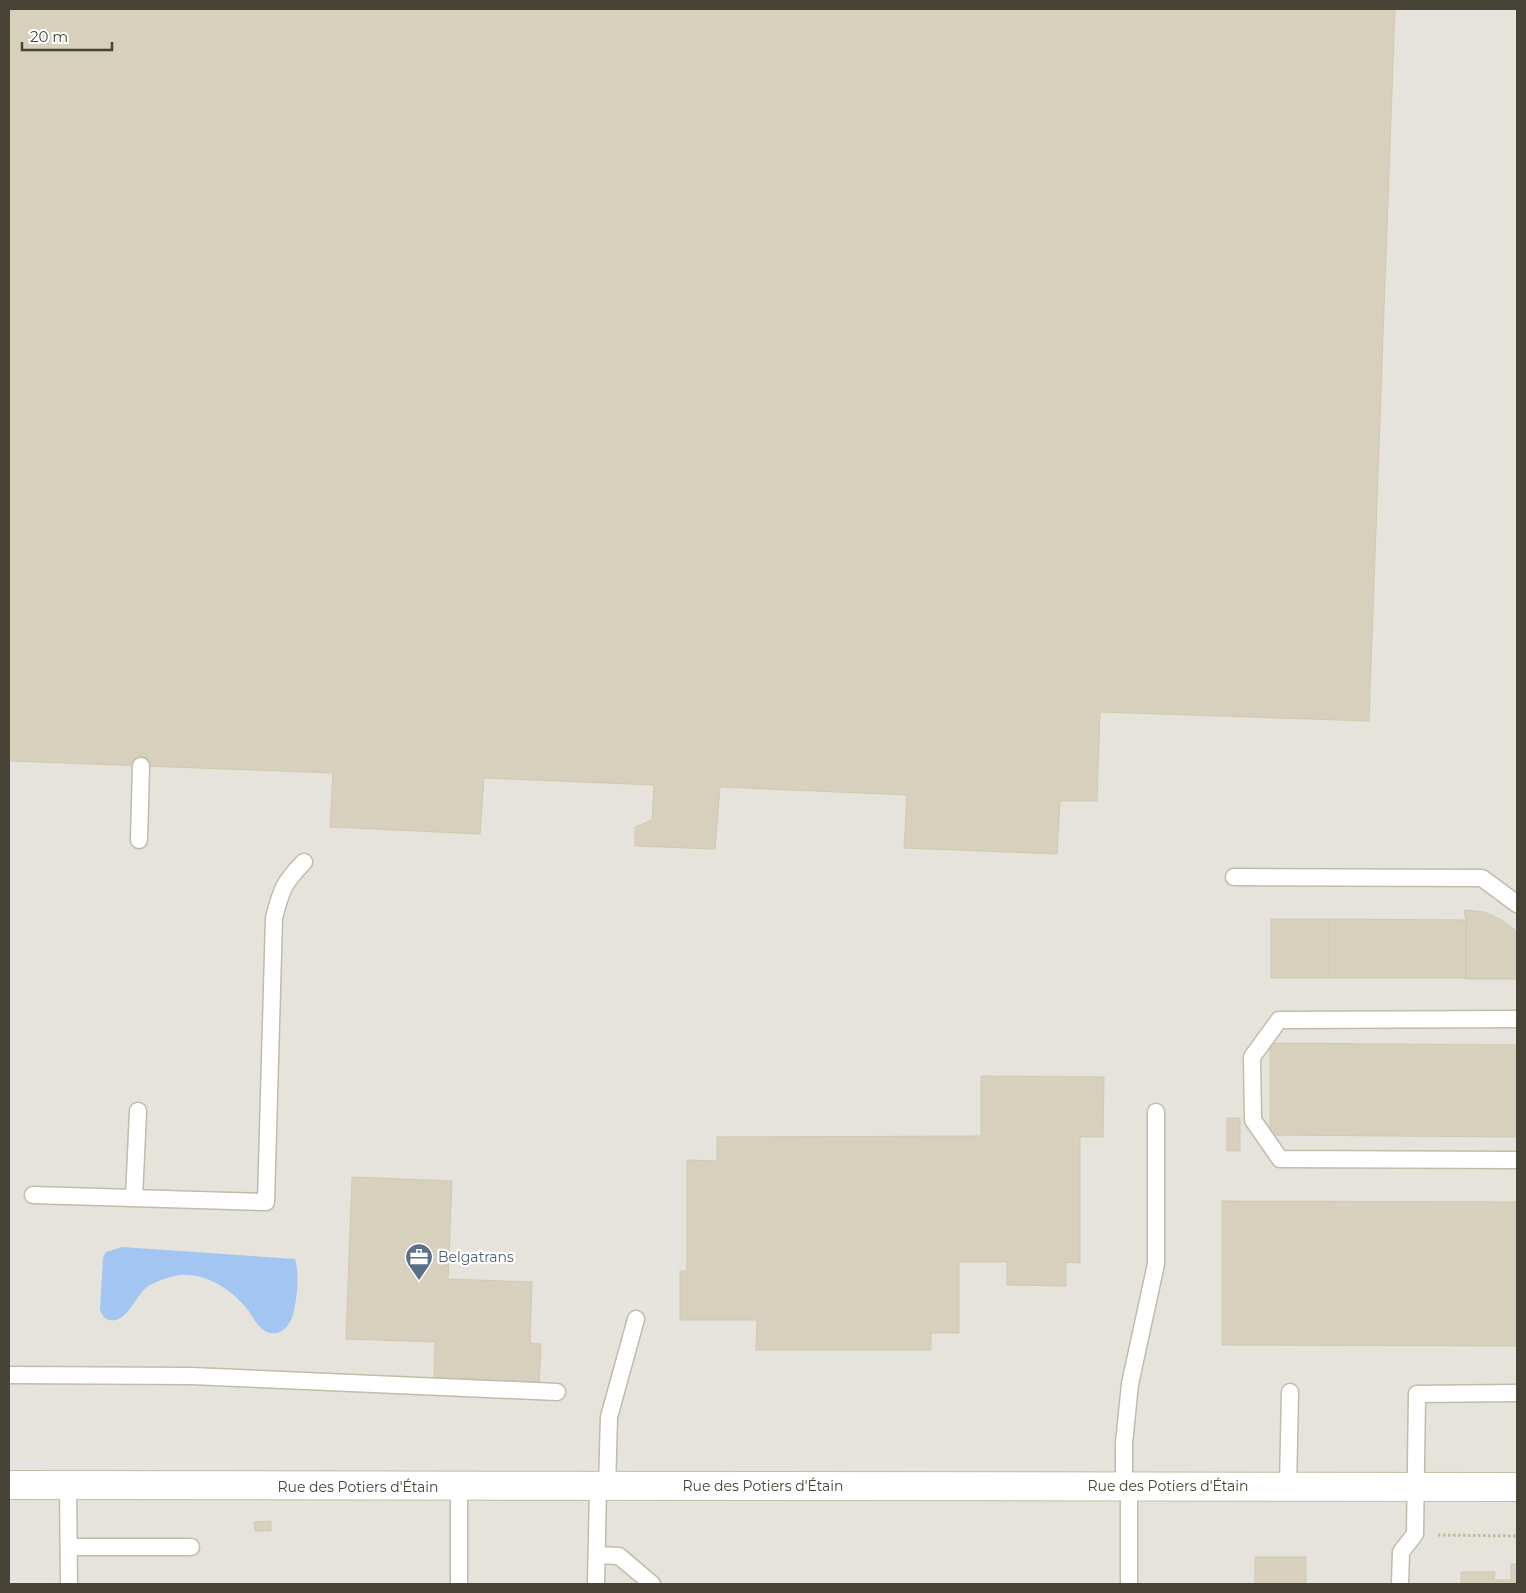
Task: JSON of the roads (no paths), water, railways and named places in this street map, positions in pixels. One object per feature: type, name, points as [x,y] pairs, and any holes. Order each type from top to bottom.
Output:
[{"type":"street","name":"Rue des Potiers d'Étain","points":[[9,1485],[1517,1487]]},
{"type":"lane","points":[[139,840],[141,766]]},
{"type":"lane","points":[[33,1196],[266,1202],[274,918],[281,890],[291,875],[304,862]]},
{"type":"lane","points":[[1234,877],[1482,878],[1517,904]]},
{"type":"lane","points":[[1517,1019],[1279,1020],[1252,1057],[1253,1120],[1280,1159],[1517,1160]]},
{"type":"lane","points":[[134,1198],[138,1111]]},
{"type":"lane","points":[[1129,1584],[1124,1443],[1130,1384],[1156,1264],[1156,1112]]},
{"type":"lane","points":[[596,1584],[602,1486],[609,1416],[636,1319]]},
{"type":"lane","points":[[9,1375],[191,1376],[558,1392]]},
{"type":"lane","points":[[1288,1486],[1290,1392]]},
{"type":"lane","points":[[1400,1584],[1400,1552],[1415,1534],[1417,1394],[1517,1393]]},
{"type":"lane","points":[[68,1486],[69,1584]]},
{"type":"lane","points":[[459,1584],[460,1487]]},
{"type":"lane","points":[[69,1547],[191,1547]]},
{"type":"lane","points":[[597,1555],[619,1556],[652,1584]]},
{"type":"water","points":[[122,1247],[295,1259],[297,1287],[291,1320],[286,1328],[279,1332],[270,1333],[265,1331],[257,1324],[241,1302],[226,1289],[199,1277],[179,1275],[147,1287],[126,1314],[121,1318],[109,1320],[103,1316],[100,1309],[103,1258],[106,1252]]},
{"type":"place","name":"Belgatrans","points":[[419,1281]]}]
